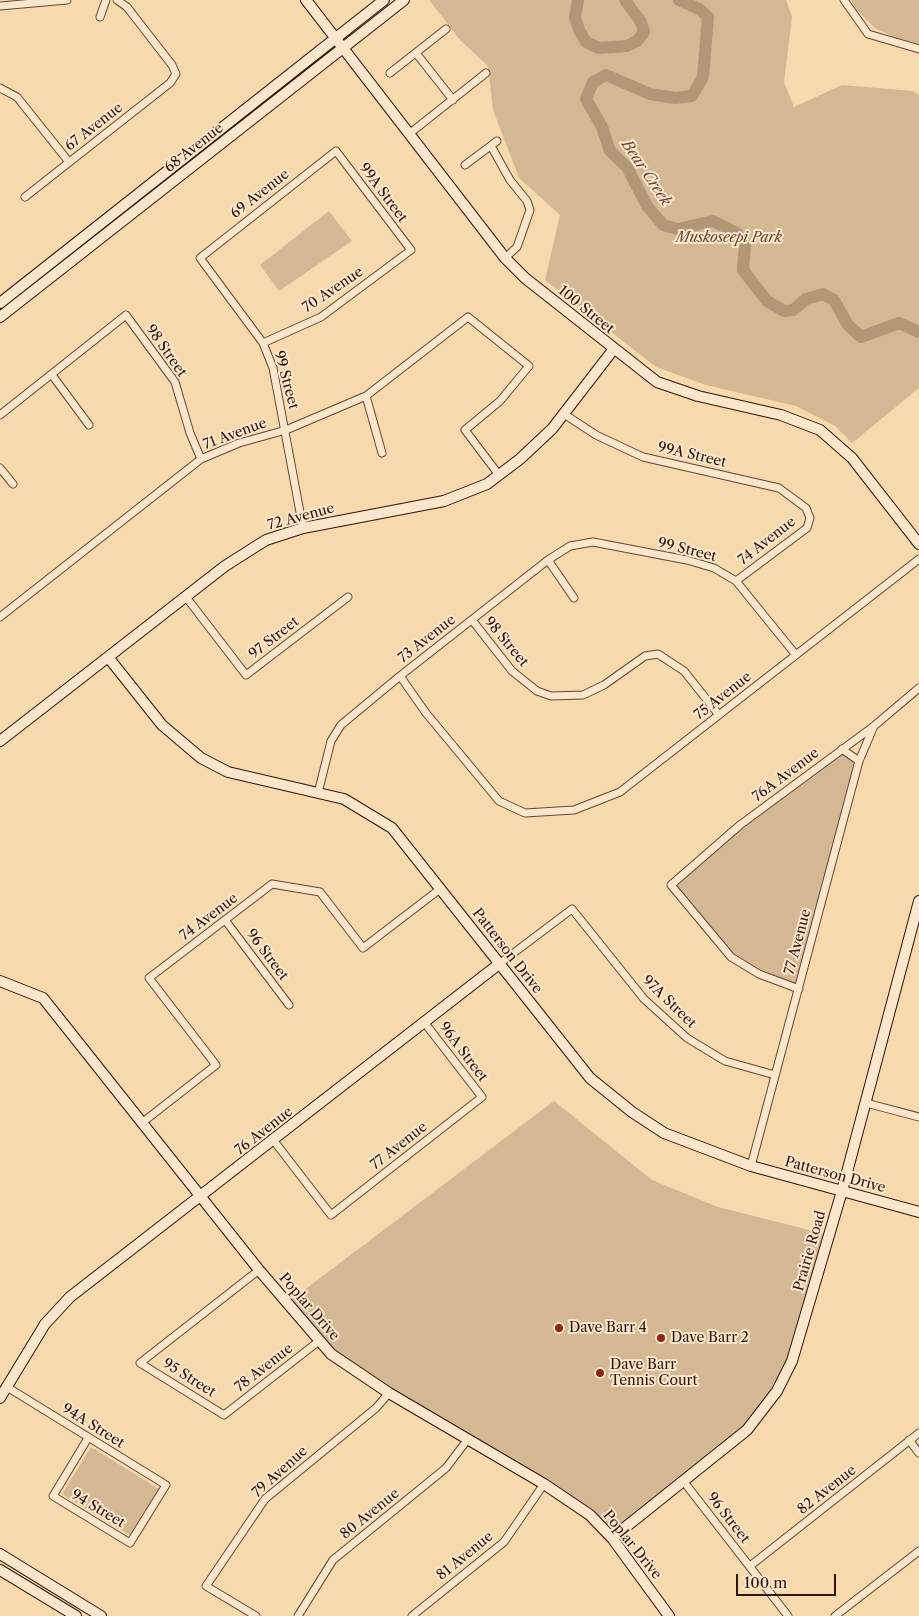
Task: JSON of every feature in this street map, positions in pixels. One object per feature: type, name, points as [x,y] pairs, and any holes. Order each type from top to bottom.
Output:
[{"type":"street","points":[[0,6],[67,0]]},
{"type":"street","points":[[100,17],[106,0]]},
{"type":"street","name":"67 Avenue","points":[[25,197],[170,83],[176,74],[172,65],[127,7],[117,0]]},
{"type":"street","name":"100 Street","points":[[306,0],[505,258],[525,278],[613,350],[642,372],[669,388],[781,415],[820,430],[852,458],[919,544]]},
{"type":"street","name":"68 Avenue","points":[[0,303],[336,40],[384,0]]},
{"type":"street","name":"68 Avenue","points":[[0,317],[343,50],[404,0]]},
{"type":"street","points":[[844,0],[868,34],[919,49]]},
{"type":"street","points":[[390,73],[446,29]]},
{"type":"street","points":[[416,53],[453,100]]},
{"type":"street","points":[[409,134],[486,73]]},
{"type":"street","points":[[0,88],[18,97],[69,162]]},
{"type":"street","points":[[465,166],[497,141]]},
{"type":"street","points":[[491,146],[510,180],[527,201],[530,210],[517,246],[505,258]]},
{"type":"street","name":"99A Street","points":[[336,151],[411,250]]},
{"type":"street","name":"69 Avenue","points":[[200,258],[336,151]]},
{"type":"street","name":"70 Avenue","points":[[263,343],[321,317],[411,250]]},
{"type":"street","name":"99 Street","points":[[200,258],[263,343],[273,368],[303,528]]},
{"type":"street","name":"98 Street","points":[[52,375],[126,315],[175,382],[190,433],[201,460]]},
{"type":"street","name":"71 Avenue","points":[[0,617],[201,460],[239,443],[286,430],[366,396],[468,317],[529,366],[500,401],[466,430],[499,475]]},
{"type":"street","name":"72 Avenue","points":[[0,741],[186,597],[247,551],[266,540],[303,528],[457,498],[486,484],[539,442],[564,414],[613,350]]},
{"type":"street","points":[[0,415],[52,375],[89,425]]},
{"type":"street","points":[[366,396],[382,453]]},
{"type":"street","name":"99A Street","points":[[564,414],[596,435],[644,457],[779,488],[806,508],[810,518]]},
{"type":"street","points":[[0,468],[13,484]]},
{"type":"street","name":"74 Avenue","points":[[736,581],[806,528],[810,518]]},
{"type":"street","name":"99 Street","points":[[593,542],[687,560],[714,568],[736,581],[796,655]]},
{"type":"street","name":"73 Avenue","points":[[318,793],[331,741],[341,725],[400,676],[548,560],[570,546],[593,542]]},
{"type":"street","name":"75 Avenue","points":[[400,676],[426,713],[499,801],[525,813],[574,810],[620,792],[919,559]]},
{"type":"street","points":[[548,560],[574,598]]},
{"type":"street","name":"97 Street","points":[[186,597],[246,675],[348,597]]},
{"type":"street","name":"98 Street","points":[[472,620],[512,671],[537,691],[551,696],[583,695],[604,685],[645,656],[658,654],[684,671],[719,715]]},
{"type":"street","name":"Patterson Drive","points":[[108,657],[162,725],[201,758],[228,772],[344,799],[392,828],[590,1078],[618,1101],[664,1133],[751,1166],[919,1212]]},
{"type":"street","name":"76A Avenue","points":[[799,989],[759,974],[731,957],[671,885],[740,825],[874,726],[919,688]]},
{"type":"street","name":"77 Avenue","points":[[751,1166],[859,761],[874,726]]},
{"type":"street","points":[[842,750],[859,761]]},
{"type":"street","name":"74 Avenue","points":[[143,1122],[216,1065],[149,978],[272,884],[320,892],[363,948],[440,889]]},
{"type":"street","name":"Prairie Road","points":[[612,1538],[748,1430],[778,1391],[792,1361],[842,1191],[919,901]]},
{"type":"street","name":"76 Avenue","points":[[0,1398],[45,1324],[70,1297],[572,909]]},
{"type":"street","name":"97A Street","points":[[572,909],[644,999],[687,1038],[725,1061],[776,1075]]},
{"type":"street","name":"96 Street","points":[[225,920],[289,1006]]},
{"type":"street","name":"Poplar Drive","points":[[0,981],[43,998],[260,1270],[331,1354],[389,1393],[544,1484],[590,1515],[612,1538],[669,1616]]},
{"type":"street","name":"96A Street","points":[[424,1022],[482,1097]]},
{"type":"street","name":"77 Avenue","points":[[274,1141],[331,1215],[482,1097]]},
{"type":"street","points":[[866,1103],[919,1116]]},
{"type":"street","name":"95 Street","points":[[224,1415],[140,1363],[260,1270]]},
{"type":"street","name":"78 Avenue","points":[[224,1415],[319,1341]]},
{"type":"street","name":"94A Street","points":[[7,1386],[166,1485],[130,1543]]},
{"type":"street","name":"79 Avenue","points":[[256,1616],[206,1586],[264,1499],[376,1408],[389,1393]]},
{"type":"street","name":"82 Avenue","points":[[750,1566],[919,1433]]},
{"type":"street","name":"94 Street","points":[[88,1438],[54,1496],[130,1543]]},
{"type":"street","name":"80 Avenue","points":[[298,1616],[333,1560],[446,1468],[468,1439]]},
{"type":"street","points":[[909,1440],[919,1453]]},
{"type":"street","name":"96 Street","points":[[684,1482],[788,1616]]},
{"type":"street","name":"81 Avenue","points":[[412,1616],[504,1542],[544,1484]]},
{"type":"street","points":[[835,1616],[919,1550]]},
{"type":"street","points":[[0,1554],[101,1616]]},
{"type":"street","points":[[0,1570],[76,1616]]},
{"type":"green space","name":"Muskoseepi Park","points":[[429,0],[786,0],[792,17],[784,82],[794,107],[842,85],[913,91],[919,95],[919,388],[852,443],[835,426],[796,406],[706,385],[656,367],[545,280],[560,215],[519,178],[493,110],[488,66],[460,40]]},
{"type":"green space","points":[[851,0],[919,0],[919,44],[896,38],[875,28],[856,9]]},
{"type":"green space","points":[[329,211],[352,241],[279,291],[260,265]]},
{"type":"green space","points":[[842,749],[859,761],[799,989],[759,974],[731,957],[671,885]]},
{"type":"green space","points":[[554,1101],[652,1180],[718,1207],[829,1235],[792,1363],[730,1449],[606,1542],[584,1519],[468,1439],[331,1354],[287,1303]]},
{"type":"green space","points":[[91,1447],[159,1489],[130,1535],[62,1494]]},
{"type":"waterway","name":"Bear Creek","points":[[578,0],[575,17],[579,30],[586,42],[599,48],[627,46],[637,41],[644,32],[641,22],[625,0]]},
{"type":"waterway","name":"Bear Creek","points":[[679,0],[699,9],[708,17],[703,77],[692,96],[675,98],[650,94],[606,75],[593,82],[586,99],[602,127],[610,151],[627,167],[647,206],[663,225],[678,229],[713,221],[737,233],[745,244],[743,270],[767,301],[784,311],[793,310],[806,299],[823,294],[834,300],[848,325],[861,337],[899,323],[919,332]]},
{"type":"place","name":"Dave Barr 4","points":[[559,1328]]},
{"type":"place","name":"Dave Barr 2","points":[[661,1338]]},
{"type":"place","name":"Dave Barr Tennis Court","points":[[600,1373]]}]
